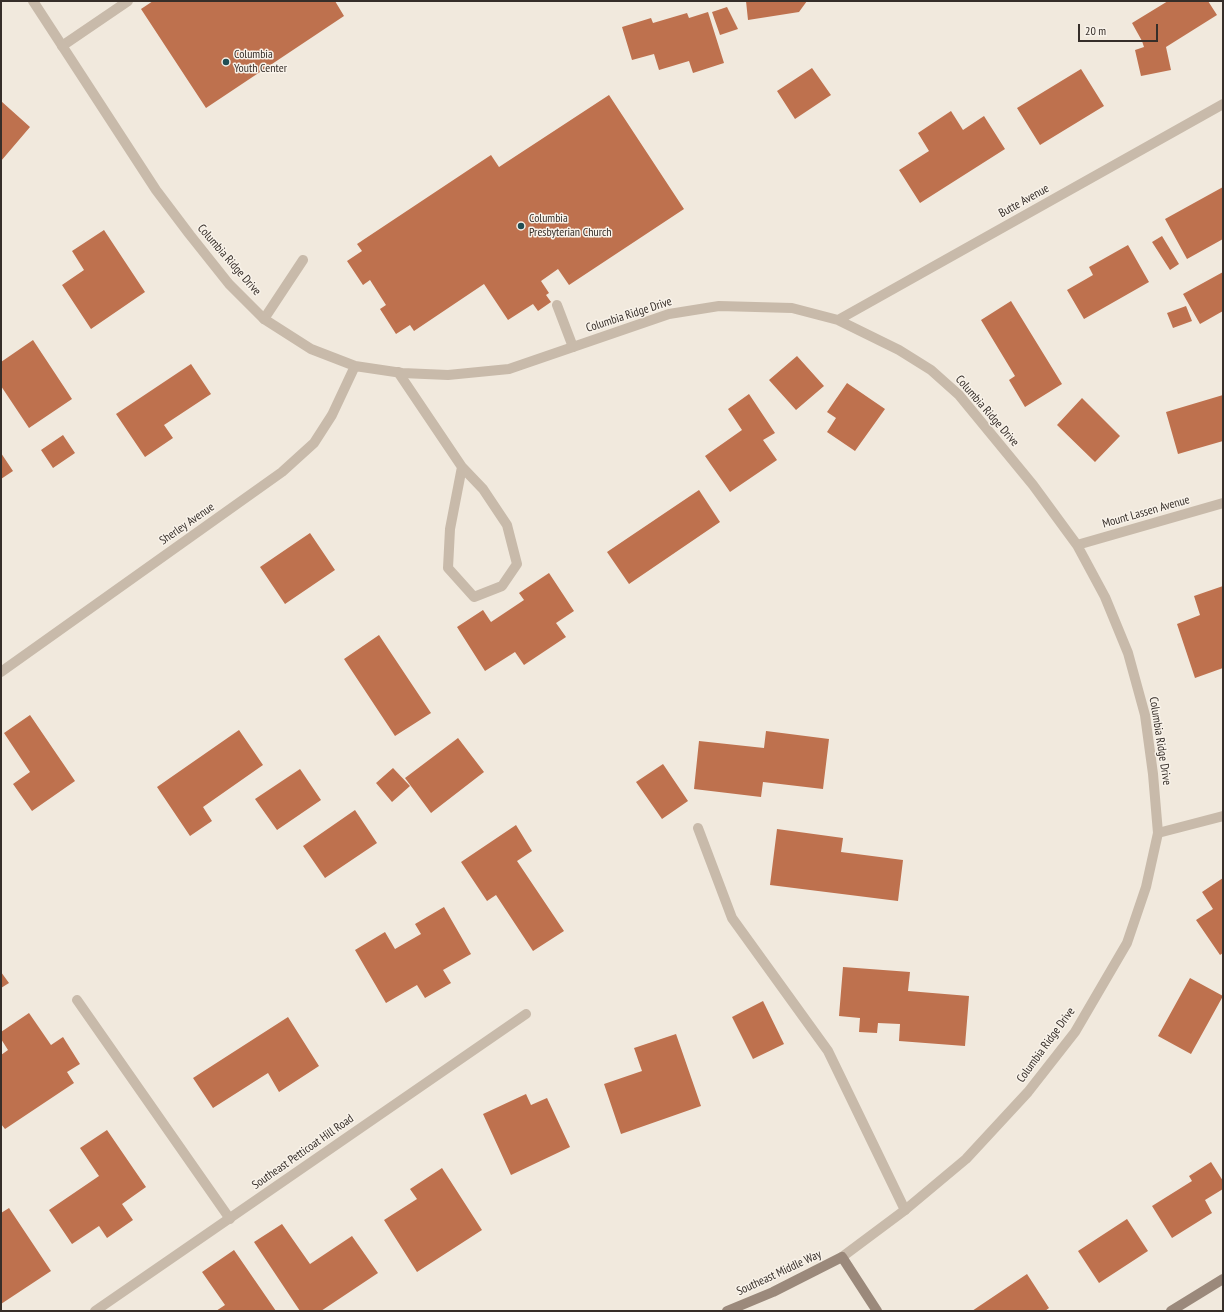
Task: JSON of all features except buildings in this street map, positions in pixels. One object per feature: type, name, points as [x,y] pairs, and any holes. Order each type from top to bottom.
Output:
[{"type":"street","name":"Columbia Ridge Drive","points":[[33,1],[156,190],[229,284],[264,319],[311,349],[355,366],[398,372],[448,376],[509,369],[669,314],[719,306],[792,308],[838,320],[899,350],[931,370],[959,395],[1033,485],[1077,545],[1104,596],[1128,653],[1145,715],[1153,774],[1158,833],[1146,887],[1127,943],[1075,1032],[1028,1092],[966,1159],[905,1210],[842,1257]]},
{"type":"street","points":[[62,46],[128,1]]},
{"type":"street","name":"Butte Avenue","points":[[838,320],[1223,104]]},
{"type":"street","points":[[264,319],[303,260]]},
{"type":"street","points":[[557,305],[573,347]]},
{"type":"street","name":"Sherley Avenue","points":[[1,672],[282,472],[314,443],[332,415],[355,366]]},
{"type":"street","points":[[398,372],[462,467],[483,489],[507,525],[516,564],[502,586],[474,597],[448,568],[450,529],[462,467]]},
{"type":"street","name":"Mount Lassen Avenue","points":[[1077,545],[1223,503]]},
{"type":"street","points":[[1158,833],[1223,816]]},
{"type":"street","points":[[698,828],[732,918],[828,1051],[905,1210]]},
{"type":"street","points":[[77,1000],[230,1219]]},
{"type":"street","name":"Southeast Petticoat Hill Road","points":[[95,1311],[526,1014]]},
{"type":"street","points":[[842,1257],[877,1311]]},
{"type":"street","name":"Southeast Middle Way","points":[[727,1311],[773,1292],[842,1257]]},
{"type":"street","points":[[1171,1311],[1223,1279]]},
{"type":"place","name":"Columbia Youth Center","points":[[226,62]]},
{"type":"place","name":"Columbia Presbyterian Church","points":[[521,226]]}]
